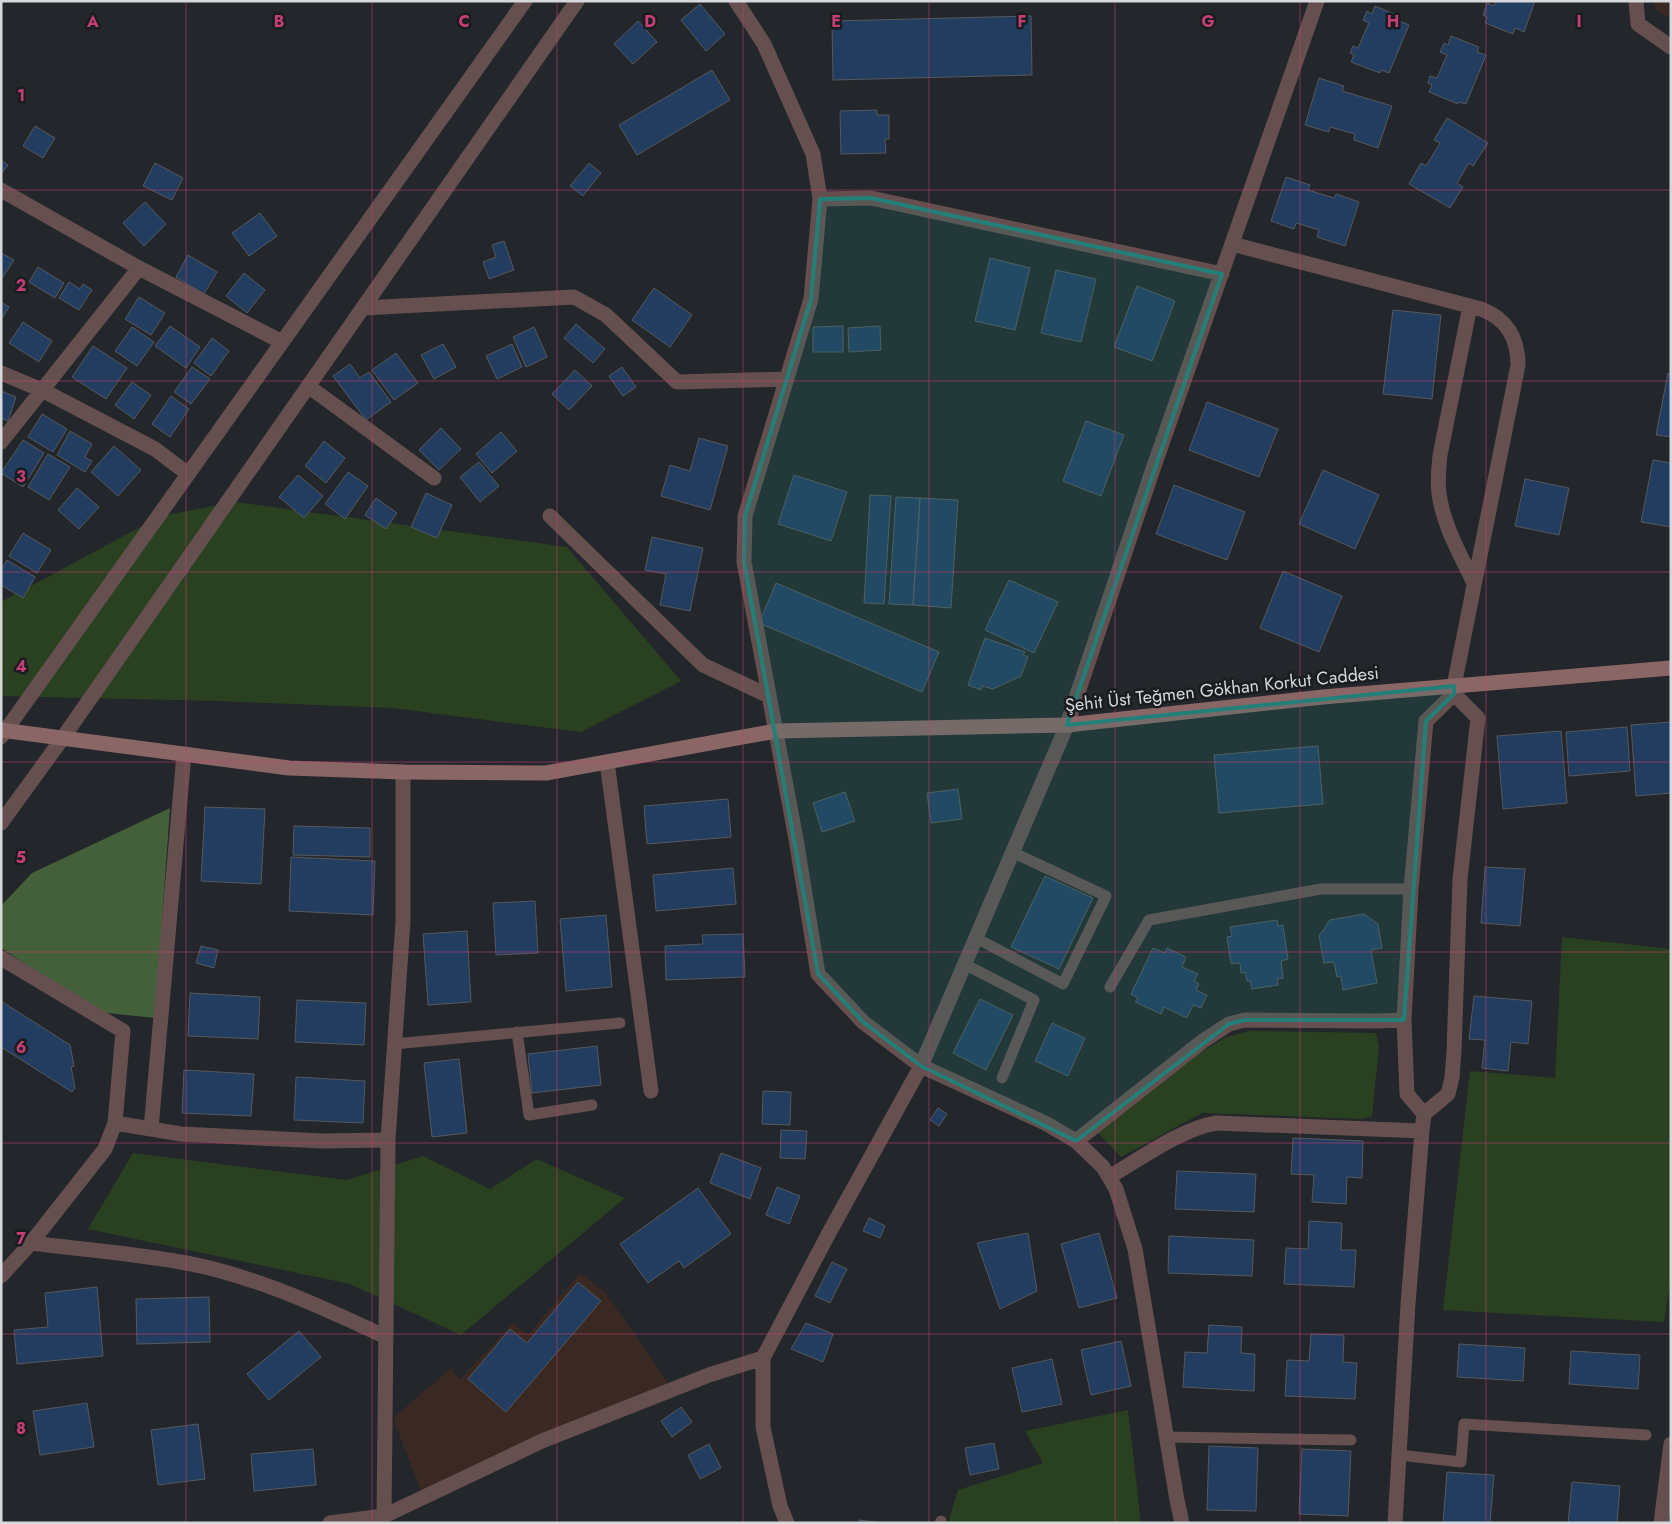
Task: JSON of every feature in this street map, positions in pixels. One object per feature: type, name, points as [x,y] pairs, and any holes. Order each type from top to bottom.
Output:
[{"type":"street","points":[[3,733],[525,1]]},
{"type":"street","points":[[1,822],[62,739],[577,1]]},
{"type":"street","points":[[736,1],[764,44],[813,154],[820,199],[811,299],[745,516],[744,562],[776,731],[818,974],[863,1022],[921,1066],[1045,1123],[1076,1141],[1103,1167],[1116,1189],[1135,1249],[1176,1500],[1182,1523]]},
{"type":"street","points":[[787,1523],[780,1506],[763,1427],[763,1358],[830,1231],[921,1066],[1067,725],[1153,469],[1317,1]]},
{"type":"street","points":[[1636,1],[1638,24],[1671,47]]},
{"type":"street","points":[[1,190],[139,268],[282,342]]},
{"type":"street","points":[[820,199],[871,198],[1222,274]]},
{"type":"street","points":[[1232,244],[1470,306],[1490,313],[1505,324],[1516,342],[1518,365],[1454,690],[1426,721],[1411,889],[1404,1020],[1407,1094],[1424,1114]]},
{"type":"street","points":[[1,442],[139,268]]},
{"type":"street","points":[[362,308],[574,297],[606,315],[677,382],[787,379]]},
{"type":"street","points":[[1470,306],[1438,473],[1443,514],[1450,534],[1474,583]]},
{"type":"street","points":[[1,373],[42,390],[154,449],[188,474]]},
{"type":"street","points":[[308,386],[434,478]]},
{"type":"street","points":[[550,516],[703,665],[769,696]]},
{"type":"street","name":"Şehit Üst Teğmen Gökhan Korkut Caddesi","points":[[3,733],[288,768],[403,772],[546,773],[776,731],[1067,725],[1323,697],[1454,690],[1671,668]]},
{"type":"street","points":[[1395,1523],[1408,1304],[1422,1131],[1424,1114],[1448,1094],[1452,1078],[1460,880],[1478,718],[1454,690]]},
{"type":"street","points":[[151,1129],[184,754]]},
{"type":"street","points":[[607,762],[651,1092]]},
{"type":"street","points":[[384,1516],[388,1140],[403,922],[403,772]]},
{"type":"street","points":[[1,958],[123,1031],[115,1123],[104,1149],[31,1243],[1,1276]]},
{"type":"street","points":[[1076,1141],[1203,1041],[1229,1024],[1245,1020],[1404,1020]]},
{"type":"street","points":[[115,1123],[181,1134],[322,1141],[388,1140]]},
{"type":"street","points":[[1109,1177],[1186,1133],[1201,1126],[1216,1123],[1422,1131]]},
{"type":"street","points":[[31,1243],[175,1261],[216,1271],[257,1282],[299,1298],[386,1337]]},
{"type":"street","points":[[330,1523],[384,1516],[542,1441],[709,1374],[763,1358]]},
{"type":"street","points":[[1661,1523],[1671,1444]]},
{"type":"lane","points":[[976,938],[1063,984],[1106,896],[1012,852]]},
{"type":"lane","points":[[1110,987],[1149,920],[1321,889],[1411,889]]},
{"type":"lane","points":[[964,964],[1034,1000],[1002,1078]]},
{"type":"lane","points":[[394,1044],[620,1023]]},
{"type":"lane","points":[[517,1032],[529,1115],[592,1105]]},
{"type":"lane","points":[[1399,1455],[1461,1462],[1464,1424],[1646,1435]]},
{"type":"lane","points":[[1166,1437],[1351,1440]]},
{"type":"highlighted area","points":[[871,198],[1222,274],[1067,725],[1454,686],[1454,694],[1426,721],[1404,1020],[1245,1020],[1229,1024],[1076,1141],[921,1066],[863,1022],[818,974],[744,562],[745,516],[811,299],[820,199]]},
{"type":"shaded area","points":[[1653,1],[1671,1],[1671,19],[1656,9]]},
{"type":"shaded area","points":[[580,1273],[605,1292],[668,1383],[479,1468],[421,1491],[393,1418],[451,1368],[460,1379],[513,1323],[528,1335]]},
{"type":"green space","points":[[235,502],[567,547],[681,681],[581,732],[393,708],[219,701],[1,696],[1,602],[161,516]]},
{"type":"green space","points":[[170,808],[155,1018],[98,1012],[1,948],[1,906],[32,873]]},
{"type":"green space","points":[[1562,937],[1671,949],[1671,1278],[1664,1322],[1443,1310],[1470,1071],[1555,1078]]},
{"type":"green space","points":[[1249,1031],[1376,1033],[1379,1047],[1372,1116],[1363,1119],[1202,1113],[1121,1157],[1098,1133],[1197,1055],[1224,1038]]},
{"type":"green space","points":[[133,1153],[347,1180],[423,1156],[490,1189],[537,1159],[625,1198],[461,1335],[350,1284],[88,1229]]},
{"type":"green space","points":[[1128,1410],[1141,1523],[948,1523],[958,1490],[1043,1463],[1025,1431]]},
{"type":"building","points":[[1496,1],[1535,1],[1524,32],[1515,28],[1513,34],[1485,23],[1487,17],[1483,15],[1487,3],[1494,6]]},
{"type":"building","points":[[700,4],[725,34],[706,51],[681,20]]},
{"type":"building","points":[[1375,6],[1399,16],[1397,20],[1409,25],[1389,73],[1381,70],[1380,73],[1351,62],[1354,55],[1350,53],[1353,46],[1358,48],[1369,23],[1363,20],[1367,11],[1372,14]]},
{"type":"building","points":[[1031,16],[1032,75],[833,80],[832,21]]},
{"type":"building","points":[[638,21],[657,42],[633,64],[614,44]]},
{"type":"building","points":[[1451,36],[1479,47],[1477,52],[1486,55],[1466,104],[1459,102],[1458,104],[1429,92],[1432,85],[1428,83],[1430,76],[1437,78],[1447,55],[1440,52],[1444,43],[1448,45]]},
{"type":"building","points":[[712,70],[730,100],[637,155],[619,125]]},
{"type":"building","points":[[1319,78],[1344,86],[1342,91],[1392,106],[1378,148],[1354,140],[1355,134],[1330,127],[1329,132],[1305,125]]},
{"type":"building","points":[[877,110],[877,115],[889,115],[889,139],[885,139],[886,153],[841,154],[840,111]]},
{"type":"building","points":[[1447,118],[1488,143],[1473,166],[1469,163],[1457,183],[1463,187],[1450,208],[1409,184],[1421,163],[1426,166],[1440,143],[1434,140]]},
{"type":"building","points":[[35,126],[55,138],[43,158],[23,146]]},
{"type":"building","points":[[1,160],[8,165],[1,174]]},
{"type":"building","points":[[155,163],[183,178],[172,200],[143,186]]},
{"type":"building","points":[[589,163],[601,173],[583,196],[570,186]]},
{"type":"building","points":[[1286,177],[1310,185],[1308,190],[1334,198],[1336,194],[1359,202],[1345,246],[1317,237],[1319,230],[1296,223],[1294,229],[1271,221]]},
{"type":"building","points":[[145,202],[166,224],[144,246],[123,223]]},
{"type":"building","points":[[260,213],[277,236],[249,256],[232,233]]},
{"type":"building","points":[[504,241],[514,270],[489,279],[483,262],[496,257],[492,245]]},
{"type":"building","points":[[1,253],[14,260],[2,278],[1,278]]},
{"type":"building","points":[[188,255],[217,272],[204,294],[176,277]]},
{"type":"building","points":[[990,258],[1030,268],[1015,330],[975,321]]},
{"type":"building","points":[[38,267],[64,283],[55,298],[29,282]]},
{"type":"building","points":[[1056,270],[1096,279],[1081,342],[1041,333]]},
{"type":"building","points":[[244,273],[265,290],[247,313],[226,296]]},
{"type":"building","points":[[69,282],[80,289],[83,284],[92,290],[79,310],[59,298]]},
{"type":"building","points":[[1137,286],[1175,301],[1152,361],[1114,347]]},
{"type":"building","points":[[654,288],[692,315],[670,347],[632,320]]},
{"type":"building","points":[[139,297],[165,313],[151,335],[125,319]]},
{"type":"building","points":[[1,302],[9,307],[1,320]]},
{"type":"building","points":[[1393,310],[1441,315],[1432,399],[1383,394]]},
{"type":"building","points":[[23,322],[52,341],[39,362],[9,343]]},
{"type":"building","points":[[576,324],[605,349],[593,363],[564,338]]},
{"type":"building","points":[[170,326],[200,347],[186,368],[155,346]]},
{"type":"building","points":[[843,326],[843,352],[813,352],[813,327]]},
{"type":"building","points":[[880,326],[881,350],[849,352],[848,328]]},
{"type":"building","points":[[132,327],[154,342],[137,366],[115,351]]},
{"type":"building","points":[[534,327],[547,357],[526,367],[513,337]]},
{"type":"building","points":[[212,338],[229,351],[211,376],[194,363]]},
{"type":"building","points":[[443,344],[456,367],[434,379],[421,355]]},
{"type":"building","points":[[512,344],[522,367],[497,379],[486,356]]},
{"type":"building","points":[[93,346],[127,368],[106,399],[72,377]]},
{"type":"building","points":[[396,353],[418,383],[394,400],[372,370]]},
{"type":"building","points":[[350,364],[360,378],[369,372],[391,402],[366,420],[333,376]]},
{"type":"building","points":[[192,367],[210,379],[191,404],[174,392]]},
{"type":"building","points":[[622,367],[636,387],[623,396],[609,376]]},
{"type":"building","points":[[575,370],[592,386],[569,410],[552,394]]},
{"type":"building","points":[[1668,373],[1671,374],[1671,437],[1656,435]]},
{"type":"building","points":[[132,382],[151,395],[134,419],[115,405]]},
{"type":"building","points":[[1,391],[16,397],[8,421],[1,418]]},
{"type":"building","points":[[171,396],[189,409],[170,437],[152,424]]},
{"type":"building","points":[[1207,402],[1278,429],[1259,477],[1189,450]]},
{"type":"building","points":[[42,414],[67,429],[53,452],[28,437]]},
{"type":"building","points":[[1086,421],[1124,435],[1101,496],[1063,481]]},
{"type":"building","points":[[441,428],[461,449],[439,470],[419,450]]},
{"type":"building","points":[[70,431],[92,444],[85,457],[92,461],[85,472],[57,455]]},
{"type":"building","points":[[501,432],[517,451],[492,473],[476,454]]},
{"type":"building","points":[[699,438],[728,446],[710,510],[661,496],[670,465],[690,471]]},
{"type":"building","points":[[23,440],[44,453],[23,487],[1,473]]},
{"type":"building","points":[[324,441],[345,458],[326,483],[305,466]]},
{"type":"building","points":[[114,446],[141,470],[118,496],[91,472]]},
{"type":"building","points":[[48,454],[70,467],[49,500],[28,487]]},
{"type":"building","points":[[1653,460],[1671,463],[1671,527],[1641,522]]},
{"type":"building","points":[[479,462],[499,486],[480,502],[460,477]]},
{"type":"building","points":[[1323,470],[1379,495],[1355,549],[1299,524]]},
{"type":"building","points":[[348,472],[368,486],[345,519],[325,504]]},
{"type":"building","points":[[298,475],[323,496],[304,518],[279,497]]},
{"type":"building","points":[[794,475],[847,492],[831,541],[778,524]]},
{"type":"building","points":[[1525,479],[1569,488],[1559,535],[1515,526]]},
{"type":"building","points":[[1174,485],[1245,512],[1227,560],[1156,534]]},
{"type":"building","points":[[77,488],[99,507],[79,529],[58,510]]},
{"type":"building","points":[[426,493],[452,505],[437,538],[411,527]]},
{"type":"building","points":[[870,495],[891,496],[884,604],[864,603]]},
{"type":"building","points":[[896,497],[920,498],[913,605],[889,604]]},
{"type":"building","points":[[376,498],[397,513],[386,529],[365,515]]},
{"type":"building","points":[[920,498],[958,500],[951,608],[913,605]]},
{"type":"building","points":[[23,533],[51,550],[37,573],[9,556]]},
{"type":"building","points":[[652,537],[703,548],[690,611],[660,605],[666,574],[645,570]]},
{"type":"building","points":[[7,560],[35,577],[23,598],[1,585],[1,570]]},
{"type":"building","points":[[1283,571],[1342,596],[1319,652],[1260,628]]},
{"type":"building","points":[[1009,580],[1058,602],[1034,653],[985,630]]},
{"type":"building","points":[[776,583],[939,652],[922,692],[759,623]]},
{"type":"building","points":[[985,638],[1025,652],[1023,655],[1028,657],[1021,676],[993,689],[982,686],[981,690],[968,685]]},
{"type":"building","points":[[1671,722],[1671,793],[1636,796],[1631,725]]},
{"type":"building","points":[[1627,727],[1630,771],[1569,776],[1566,732]]},
{"type":"building","points":[[1561,731],[1567,803],[1503,809],[1497,736]]},
{"type":"building","points":[[1318,746],[1323,804],[1219,813],[1214,755]]},
{"type":"building","points":[[958,789],[962,819],[931,823],[927,793]]},
{"type":"building","points":[[845,792],[855,821],[822,832],[813,803]]},
{"type":"building","points":[[728,799],[731,837],[647,844],[644,806]]},
{"type":"building","points":[[205,807],[265,809],[261,884],[201,881]]},
{"type":"building","points":[[294,826],[370,828],[370,857],[293,855]]},
{"type":"building","points":[[291,857],[375,861],[373,915],[289,911]]},
{"type":"building","points":[[1485,867],[1525,869],[1520,926],[1481,923]]},
{"type":"building","points":[[733,868],[736,904],[656,911],[653,875]]},
{"type":"building","points":[[1045,876],[1093,898],[1059,969],[1011,947]]},
{"type":"building","points":[[535,901],[538,953],[496,955],[493,903]]},
{"type":"building","points":[[1364,914],[1378,924],[1382,948],[1371,950],[1377,983],[1343,990],[1341,976],[1337,977],[1334,962],[1324,963],[1319,936],[1330,920]]},
{"type":"building","points":[[606,915],[612,987],[566,991],[560,919]]},
{"type":"building","points":[[1277,920],[1278,926],[1283,925],[1288,959],[1281,961],[1283,978],[1277,979],[1278,985],[1252,989],[1250,981],[1247,981],[1245,972],[1241,973],[1240,963],[1231,964],[1227,937],[1232,936],[1230,927]]},
{"type":"building","points":[[467,931],[471,1002],[428,1005],[423,934]]},
{"type":"building","points":[[743,934],[745,977],[666,980],[665,946],[703,944],[702,935]]},
{"type":"building","points":[[201,946],[218,950],[214,968],[196,963]]},
{"type":"building","points":[[1153,948],[1165,953],[1167,948],[1186,957],[1182,967],[1198,974],[1194,981],[1199,984],[1196,990],[1207,995],[1201,1008],[1193,1005],[1187,1018],[1164,1007],[1161,1014],[1135,1002],[1138,998],[1131,994]]},
{"type":"building","points":[[190,993],[260,997],[258,1039],[188,1036]]},
{"type":"building","points":[[1474,996],[1532,1001],[1528,1044],[1511,1042],[1508,1071],[1482,1068],[1485,1040],[1469,1039]]},
{"type":"building","points":[[980,999],[1013,1015],[986,1070],[953,1053]]},
{"type":"building","points":[[297,1000],[366,1003],[364,1045],[295,1042]]},
{"type":"building","points":[[1,1001],[70,1045],[74,1066],[71,1067],[75,1088],[72,1092],[1,1047]]},
{"type":"building","points":[[1052,1023],[1085,1038],[1068,1076],[1035,1061]]},
{"type":"building","points":[[597,1046],[601,1085],[532,1093],[528,1054]]},
{"type":"building","points":[[459,1059],[467,1133],[432,1137],[424,1063]]},
{"type":"building","points":[[184,1070],[254,1074],[251,1116],[182,1113]]},
{"type":"building","points":[[296,1077],[365,1081],[363,1123],[294,1120]]},
{"type":"building","points":[[763,1091],[791,1092],[790,1125],[762,1124]]},
{"type":"building","points":[[938,1108],[947,1114],[939,1126],[930,1120]]},
{"type":"building","points":[[781,1130],[807,1131],[805,1159],[780,1158]]},
{"type":"building","points":[[1293,1138],[1363,1141],[1362,1178],[1347,1177],[1346,1204],[1312,1202],[1314,1175],[1291,1174]]},
{"type":"building","points":[[721,1153],[761,1168],[750,1199],[710,1183]]},
{"type":"building","points":[[1177,1171],[1256,1174],[1254,1212],[1175,1209]]},
{"type":"building","points":[[777,1187],[800,1196],[789,1224],[766,1215]]},
{"type":"building","points":[[698,1188],[731,1234],[684,1268],[679,1261],[648,1283],[620,1244]]},
{"type":"building","points":[[869,1218],[885,1226],[880,1238],[863,1231]]},
{"type":"building","points":[[1309,1221],[1342,1223],[1341,1250],[1356,1250],[1354,1287],[1284,1284],[1286,1248],[1308,1249]]},
{"type":"building","points":[[1028,1233],[1037,1291],[1000,1309],[977,1243]]},
{"type":"building","points":[[1099,1233],[1117,1298],[1079,1308],[1061,1244]]},
{"type":"building","points":[[1169,1236],[1254,1240],[1252,1276],[1168,1273]]},
{"type":"building","points":[[832,1262],[847,1269],[830,1303],[815,1296]]},
{"type":"building","points":[[578,1282],[601,1301],[506,1412],[468,1379],[510,1329],[527,1343]]},
{"type":"building","points":[[97,1287],[103,1356],[17,1364],[14,1330],[48,1327],[45,1293]]},
{"type":"building","points":[[209,1297],[210,1342],[137,1344],[136,1299]]},
{"type":"building","points":[[806,1323],[833,1334],[823,1362],[791,1349]]},
{"type":"building","points":[[1209,1325],[1242,1327],[1241,1353],[1255,1354],[1254,1391],[1183,1387],[1185,1352],[1207,1353]]},
{"type":"building","points":[[299,1331],[321,1357],[269,1400],[247,1374]]},
{"type":"building","points":[[1311,1334],[1344,1335],[1343,1362],[1357,1363],[1355,1399],[1285,1396],[1287,1360],[1309,1361]]},
{"type":"building","points":[[1121,1341],[1131,1386],[1091,1395],[1081,1350]]},
{"type":"building","points":[[1459,1344],[1525,1348],[1523,1381],[1457,1377]]},
{"type":"building","points":[[1571,1351],[1640,1355],[1638,1389],[1569,1384]]},
{"type":"building","points":[[1052,1359],[1062,1404],[1022,1412],[1012,1368]]},
{"type":"building","points":[[87,1403],[94,1447],[40,1455],[33,1411]]},
{"type":"building","points":[[681,1407],[692,1422],[672,1437],[661,1421]]},
{"type":"building","points":[[198,1424],[205,1479],[158,1485],[151,1430]]},
{"type":"building","points":[[994,1443],[999,1469],[970,1475],[965,1448]]},
{"type":"building","points":[[709,1444],[721,1468],[700,1479],[688,1455]]},
{"type":"building","points":[[1209,1446],[1258,1448],[1256,1511],[1207,1510]]},
{"type":"building","points":[[313,1449],[316,1485],[254,1491],[251,1454]]},
{"type":"building","points":[[1302,1449],[1351,1451],[1348,1516],[1299,1514]]},
{"type":"building","points":[[1447,1472],[1494,1475],[1490,1523],[1443,1523]]},
{"type":"building","points":[[1572,1482],[1620,1486],[1617,1523],[1568,1523]]},
{"type":"building","points":[[859,1520],[885,1523],[859,1523]]}]
